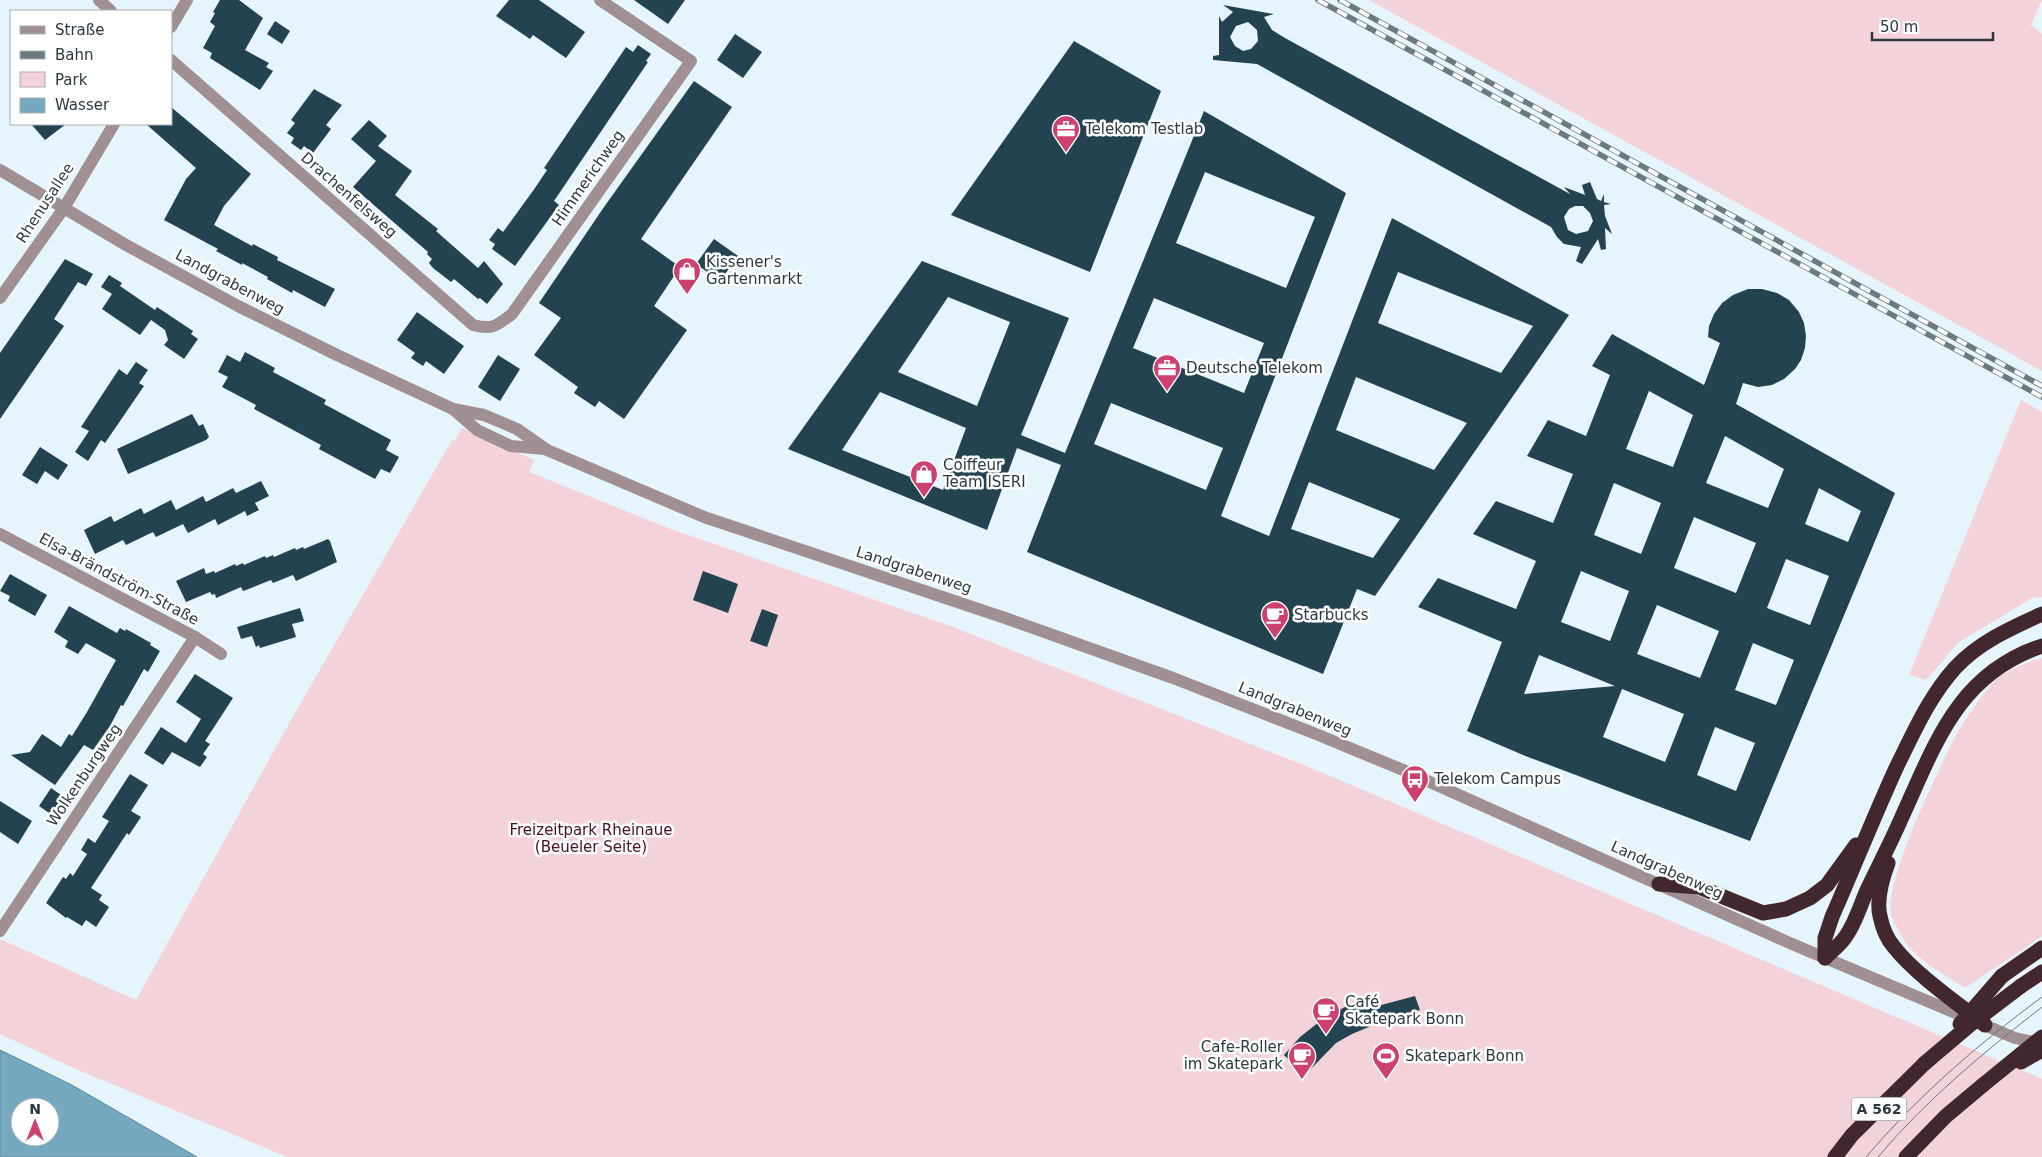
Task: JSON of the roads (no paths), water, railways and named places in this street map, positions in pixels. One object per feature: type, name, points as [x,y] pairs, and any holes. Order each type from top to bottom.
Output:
[{"type":"highway","points":[[1825,958],[1825,938],[1832,917],[1887,788],[1916,727],[1934,695],[1956,667],[2000,633],[2042,614]]},
{"type":"highway","points":[[1825,958],[1846,936],[1901,820],[1932,749],[1957,708],[1974,687],[1998,667],[2026,651],[2042,646]]},
{"type":"highway","points":[[1659,884],[1699,887],[1762,913],[1786,908],[1810,898],[1827,885],[1856,845],[1887,788]]},
{"type":"highway","points":[[1901,820],[1885,870],[1879,900],[1880,915],[1885,932],[1893,947],[1909,963],[1985,1025]]},
{"type":"highway","points":[[1925,1063],[2002,976],[2042,948]]},
{"type":"highway","name":"A 562","points":[[1834,1157],[1852,1135],[1925,1063],[1970,1024],[2042,972]]},
{"type":"highway","points":[[1906,1157],[1946,1116],[2042,1037]]},
{"type":"highway","points":[[1983,1084],[2042,1050]]},
{"type":"street","points":[[99,0],[110,10]]},
{"type":"street","points":[[172,25],[187,0]]},
{"type":"street","name":"Himmerichweg","points":[[512,314],[690,61],[600,0]]},
{"type":"street","name":"Drachenfelsweg","points":[[172,61],[473,325],[485,328],[494,327],[512,314]]},
{"type":"street","name":"Rhenusallee","points":[[0,298],[64,208],[113,125]]},
{"type":"street","name":"Landgrabenweg","points":[[0,170],[126,245],[238,306],[453,409],[484,414],[517,429],[547,450],[704,517],[1008,619],[1173,678],[1403,770],[1825,958],[2016,1038],[2042,1044]]},
{"type":"street","name":"Landgrabenweg","points":[[453,409],[477,430],[511,446],[547,450]]},
{"type":"street","name":"Elsa-Brändström-Straße","points":[[0,534],[195,637],[221,654]]},
{"type":"street","name":"Wolkenburgweg","points":[[0,931],[195,637]]},
{"type":"street","name":"Landgrabenweg","points":[[2016,1038],[2042,1057]]},
{"type":"water","points":[[0,1050],[70,1084],[197,1157],[0,1157]]},
{"type":"tram line","points":[[1866,1157],[1927,1092],[1972,1052],[2042,997]]},
{"type":"tram line","points":[[1878,1157],[1936,1096],[1999,1041],[2042,1007]]},
{"type":"railway","points":[[1318,0],[2042,397]]},
{"type":"railway","points":[[1340,0],[2042,386]]},
{"type":"place","name":"Telekom Testlab","points":[[1066,153]]},
{"type":"place","name":"Kissener's Gartenmarkt","points":[[687,295]]},
{"type":"place","name":"Deutsche Telekom","points":[[1167,392]]},
{"type":"place","name":"Coiffeur Team ISERI","points":[[924,498]]},
{"type":"place","name":"Starbucks","points":[[1275,639]]},
{"type":"place","name":"Telekom Campus","points":[[1415,803]]},
{"type":"place","name":"Café Skatepark Bonn","points":[[1326,1035]]},
{"type":"place","name":"Cafe-Roller im Skatepark","points":[[1302,1080]]},
{"type":"place","name":"Skatepark Bonn","points":[[1386,1080]]},
{"type":"park label","name":"Freizeitpark Rheinaue (Beueler Seite)","points":[[591,838]]}]
